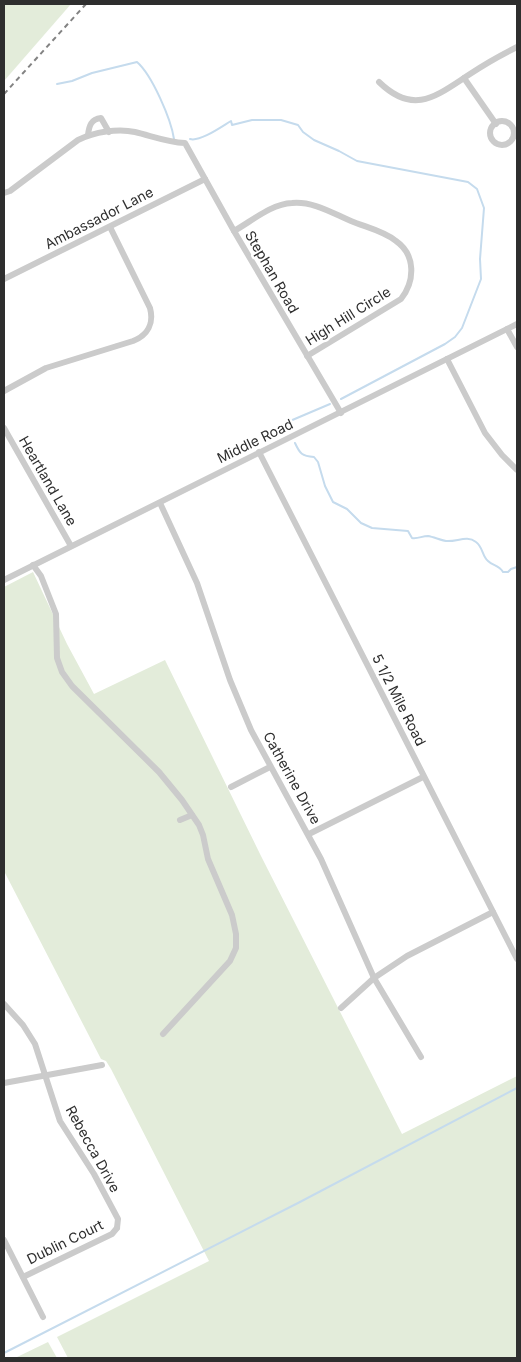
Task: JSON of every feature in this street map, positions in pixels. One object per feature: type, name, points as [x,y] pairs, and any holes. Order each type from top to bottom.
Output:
[{"type":"street","points":[[379,82],[395,96],[417,101],[432,98],[486,63],[517,47]]},
{"type":"street","points":[[464,78],[496,124]]},
{"type":"street","points":[[4,193],[78,140],[88,135],[109,132],[101,118],[96,118],[90,124],[88,135]]},
{"type":"street","name":"Stephan Road","points":[[109,132],[134,132],[171,142],[185,143],[234,231],[341,413]]},
{"type":"street","name":"Ambassador Lane","points":[[4,280],[205,179]]},
{"type":"street","name":"High Hill Circle","points":[[234,231],[282,204],[300,203],[317,207],[391,238],[407,252],[412,266],[411,280],[401,299],[307,356]]},
{"type":"street","points":[[4,390],[46,368],[133,341],[144,335],[151,319],[150,308],[110,227]]},
{"type":"street","name":"Middle Road","points":[[4,580],[517,324]]},
{"type":"street","points":[[508,329],[517,347]]},
{"type":"street","points":[[447,359],[485,433],[497,450],[517,470]]},
{"type":"street","name":"Heartland Lane","points":[[4,428],[71,546]]},
{"type":"street","name":"5 1/2 Mile Road","points":[[259,452],[517,960]]},
{"type":"street","name":"Catherine Drive","points":[[160,503],[197,583],[239,704],[270,767],[309,834],[374,978],[421,1057]]},
{"type":"street","points":[[34,565],[41,576],[56,614],[57,658],[62,672],[72,686],[159,772],[182,800],[203,835],[208,859],[232,915],[236,934],[236,948],[230,961],[163,1034]]},
{"type":"street","points":[[231,787],[270,767]]},
{"type":"street","points":[[309,834],[423,777]]},
{"type":"street","points":[[180,820],[192,815]]},
{"type":"street","points":[[341,1008],[374,978],[407,956],[493,912]]},
{"type":"street","name":"Rebecca Drive","points":[[4,1004],[30,1034],[40,1055],[60,1121],[94,1174],[118,1219],[120,1228]]},
{"type":"street","points":[[4,1083],[102,1065]]},
{"type":"street","name":"Dublin Court","points":[[23,1277],[112,1234],[120,1228]]},
{"type":"street","points":[[4,1240],[43,1316]]},
{"type":"green space","points":[[4,4],[71,4],[4,81]]},
{"type":"green space","points":[[33,572],[67,644],[94,694],[165,660],[261,856],[402,1134],[517,1076],[517,1358],[68,1358],[57,1337],[209,1261],[111,1069],[106,1061],[101,1059],[4,871],[4,587]]},
{"type":"green space","points":[[48,1342],[57,1358],[15,1358]]},
{"type":"waterway","points":[[57,84],[137,62],[149,77],[160,98],[174,139]]},
{"type":"waterway","points":[[190,139],[205,136],[231,121],[232,125],[252,120],[281,120],[298,125],[303,132],[314,140],[357,161],[468,182],[477,189],[484,208],[480,259],[481,279],[462,328],[455,337],[445,344],[341,399]]},
{"type":"waterway","points":[[287,428],[290,421],[330,404]]},
{"type":"waterway","points":[[295,443],[302,454],[314,457],[318,462],[325,486],[333,502],[347,509],[361,523],[372,528],[408,531],[412,538],[428,536],[446,541],[473,540],[480,546],[486,559],[503,572],[508,572],[517,567]]},
{"type":"waterway","points":[[4,1353],[298,1203],[517,1088]]},
{"type":"railway","points":[[4,94],[86,4]]}]
